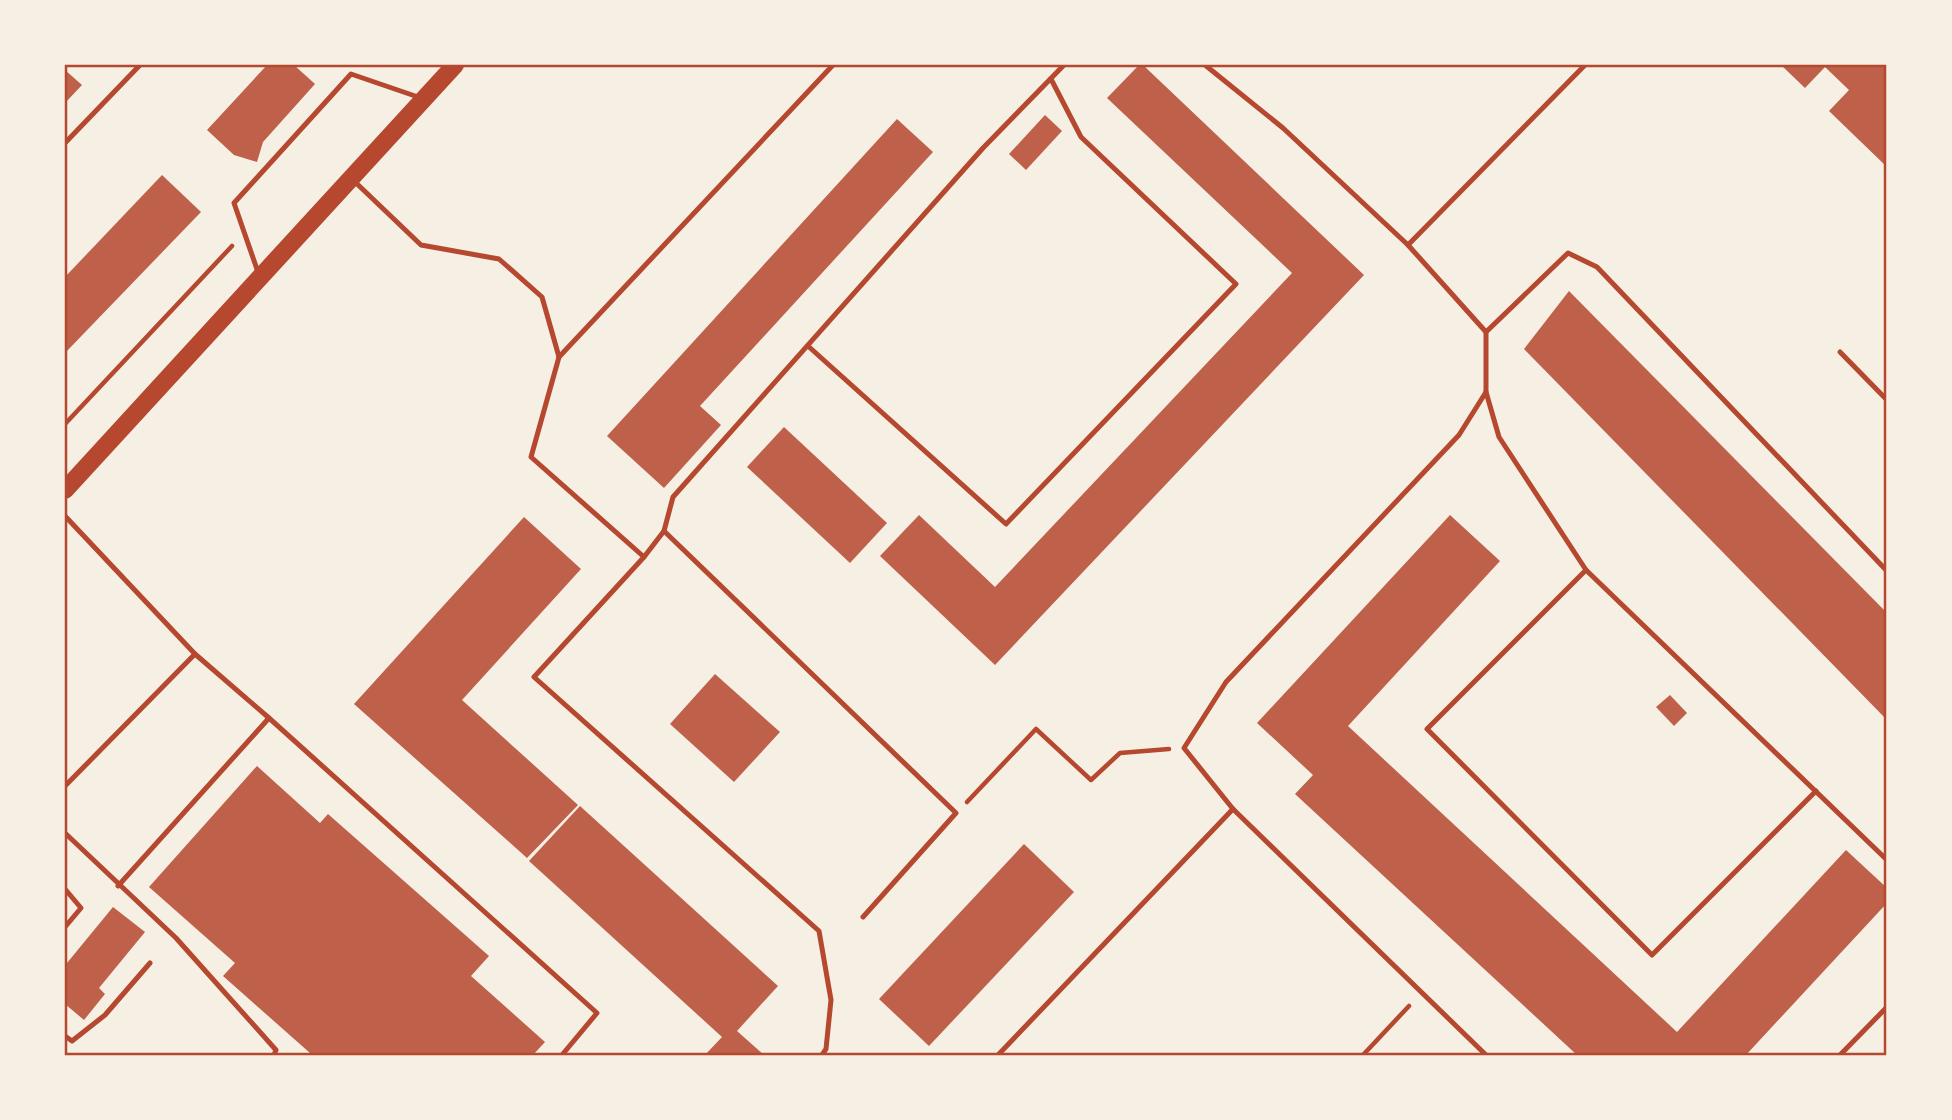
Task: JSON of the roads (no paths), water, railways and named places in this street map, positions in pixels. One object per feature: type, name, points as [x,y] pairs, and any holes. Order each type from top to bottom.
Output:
[{"type":"main road","points":[[65,490],[455,65]]},
{"type":"lane","points":[[65,143],[140,65]]},
{"type":"lane","points":[[644,557],[531,457],[559,356],[833,65]]},
{"type":"lane","points":[[822,1055],[831,1000],[819,931],[534,677],[644,557],[664,531],[673,497],[983,148],[1064,65]]},
{"type":"lane","points":[[1205,65],[1283,128],[1408,245],[1486,332],[1486,392],[1499,437],[1586,570],[1887,860]]},
{"type":"lane","points":[[1408,245],[1584,65]]},
{"type":"lane","points":[[260,278],[234,203],[351,74],[424,99]]},
{"type":"lane","points":[[808,345],[1006,524],[1236,284],[1081,137],[1051,79]]},
{"type":"lane","points":[[352,178],[421,245],[499,260],[541,297],[559,356]]},
{"type":"lane","points":[[1486,332],[1568,253],[1597,267],[1887,571]]},
{"type":"lane","points":[[1840,352],[1887,400]]},
{"type":"lane","points":[[1486,392],[1459,435],[1226,682],[1184,748],[1233,809],[1486,1055]]},
{"type":"lane","points":[[65,516],[195,654],[597,1013],[562,1055]]},
{"type":"lane","points":[[664,531],[956,813],[863,917]]},
{"type":"lane","points":[[1586,570],[1427,729],[1652,955],[1816,791]]},
{"type":"lane","points":[[65,786],[195,654]]},
{"type":"lane","points":[[118,886],[269,718]]},
{"type":"lane","points":[[998,1055],[1233,809]]},
{"type":"lane","points":[[65,834],[176,938],[276,1050],[274,1055]]},
{"type":"lane","points":[[65,889],[81,908],[65,927]]},
{"type":"lane","points":[[65,1036],[72,1041],[105,1015],[150,963]]},
{"type":"lane","points":[[1840,1055],[1887,1007]]}]
